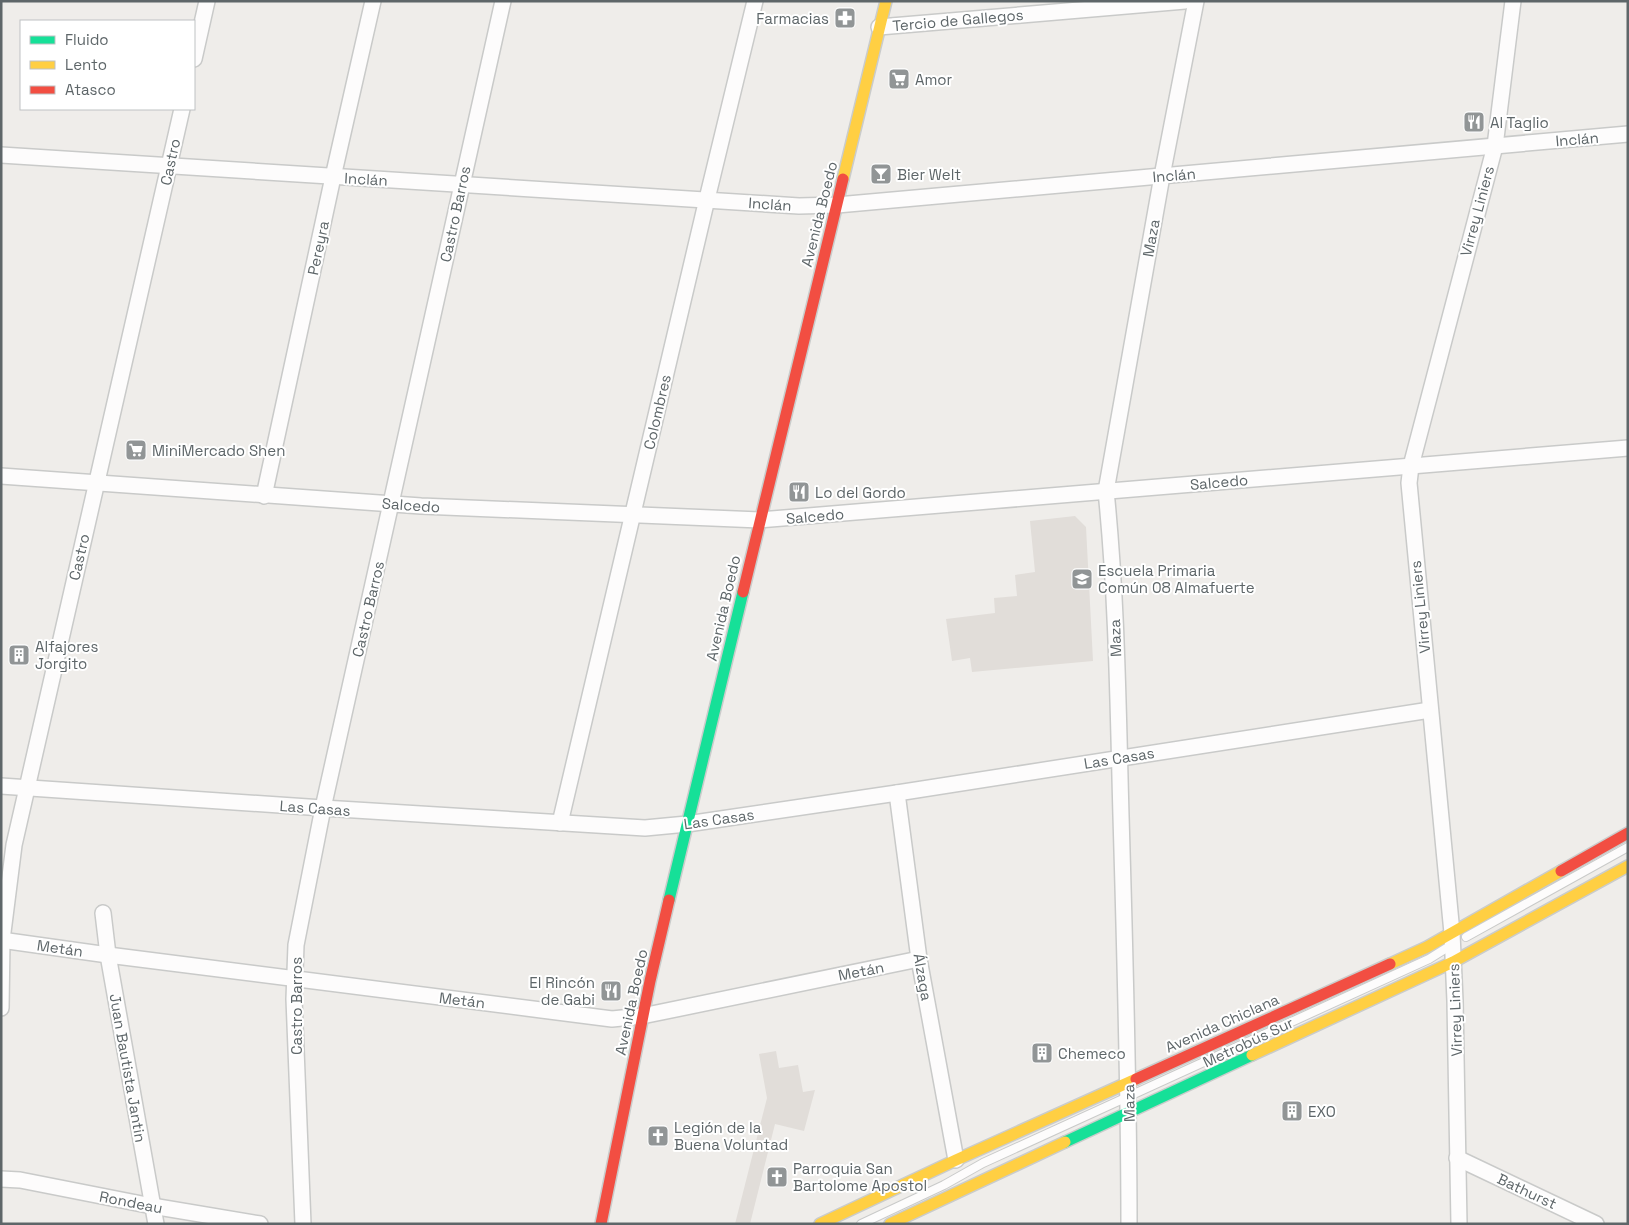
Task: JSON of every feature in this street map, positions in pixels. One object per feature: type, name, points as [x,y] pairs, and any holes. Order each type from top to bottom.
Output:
[{"type":"main road","name":"Avenida Boedo","points":[[602,1224],[642,1016],[886,1]]},
{"type":"main road","name":"Avenida Chiclana","points":[[890,1224],[1129,1097],[1427,947],[1452,939],[1628,833]]},
{"type":"main road","name":"Avenida Chiclana","points":[[820,1224],[956,1160],[1129,1097],[1230,1066],[1453,962],[1628,866]]},
{"type":"street","points":[[195,55],[207,1]]},
{"type":"street","name":"Pereyra","points":[[264,496],[373,1]]},
{"type":"street","name":"Castro Barros","points":[[303,1224],[294,979],[296,945],[323,808],[503,1]]},
{"type":"street","name":"Colombres","points":[[560,823],[755,1]]},
{"type":"street","name":"Tercio de Gallegos","points":[[879,27],[1186,1]]},
{"type":"street","name":"Maza","points":[[1129,1224],[1129,1097],[1120,758],[1113,587],[1106,491],[1162,176],[1196,1]]},
{"type":"street","name":"Virrey Liniers","points":[[1459,1224],[1452,939],[1409,483],[1411,466],[1494,146],[1513,1]]},
{"type":"street","name":"Castro","points":[[1,1008],[2,940],[12,852],[182,110]]},
{"type":"street","name":"Inclán","points":[[1,155],[798,206],[837,205],[1628,134]]},
{"type":"street","name":"Salcedo","points":[[1,476],[392,504],[632,516],[760,520],[1628,448]]},
{"type":"street","name":"Las Casas","points":[[1,786],[645,828],[687,824],[897,793],[1430,710]]},
{"type":"street","name":"Álzaga","points":[[897,793],[919,959],[956,1160]]},
{"type":"street","name":"Juan Bautista Jantin","points":[[103,913],[108,955],[156,1224]]},
{"type":"street","name":"Metán","points":[[2,940],[612,1019],[642,1016],[919,959]]},
{"type":"street","name":"Bathurst","points":[[1458,1158],[1596,1224]]},
{"type":"street","name":"Rondeau","points":[[1,1179],[20,1180],[152,1206],[260,1224]]},
{"type":"lane","points":[[1452,939],[1628,847]]},
{"type":"lane","points":[[861,1224],[944,1185],[983,1163],[1129,1097]]},
{"type":"shaded area","points":[[1075,516],[1086,527],[1093,661],[972,672],[970,658],[952,661],[946,619],[995,613],[994,598],[1017,596],[1015,575],[1035,572],[1030,521]]},
{"type":"shaded area","points":[[776,1051],[779,1068],[798,1065],[803,1092],[815,1090],[804,1131],[775,1124],[750,1224],[735,1224],[767,1098],[759,1054]]},
{"type":"traffic: fast","points":[[669,900],[743,592]]},
{"type":"traffic: fast","points":[[1065,1142],[1252,1055]]},
{"type":"traffic: slow","points":[[843,179],[886,1]]},
{"type":"traffic: slow","points":[[1252,1055],[1453,962],[1628,866]]},
{"type":"traffic: slow","points":[[1390,964],[1427,947],[1561,871]]},
{"type":"traffic: slow","points":[[820,1224],[1136,1079]]},
{"type":"traffic: slow","points":[[890,1224],[1065,1142]]},
{"type":"traffic: jam","points":[[743,592],[843,179]]},
{"type":"traffic: jam","points":[[1561,871],[1628,833]]},
{"type":"traffic: jam","points":[[601,1224],[650,981],[669,900]]},
{"type":"traffic: jam","points":[[1136,1079],[1390,964]]},
{"type":"place","name":"Farmacias","points":[[845,18]]},
{"type":"place","name":"Amor","points":[[899,79]]},
{"type":"place","name":"Al Taglio","points":[[1474,122]]},
{"type":"place","name":"Bier Welt","points":[[881,174]]},
{"type":"place","name":"MiniMercado Shen","points":[[136,450]]},
{"type":"place","name":"Lo del Gordo","points":[[799,492]]},
{"type":"place","name":"Escuela Primaria Común 08 Almafuerte","points":[[1082,579]]},
{"type":"place","name":"Alfajores Jorgito","points":[[19,655]]},
{"type":"place","name":"El Rincón de Gabi","points":[[611,991]]},
{"type":"place","name":"Chemeco","points":[[1042,1053]]},
{"type":"place","name":"EXO","points":[[1292,1111]]},
{"type":"place","name":"Legión de la Buena Voluntad","points":[[658,1136]]},
{"type":"place","name":"Parroquia San Bartolome Apostol","points":[[777,1177]]}]
